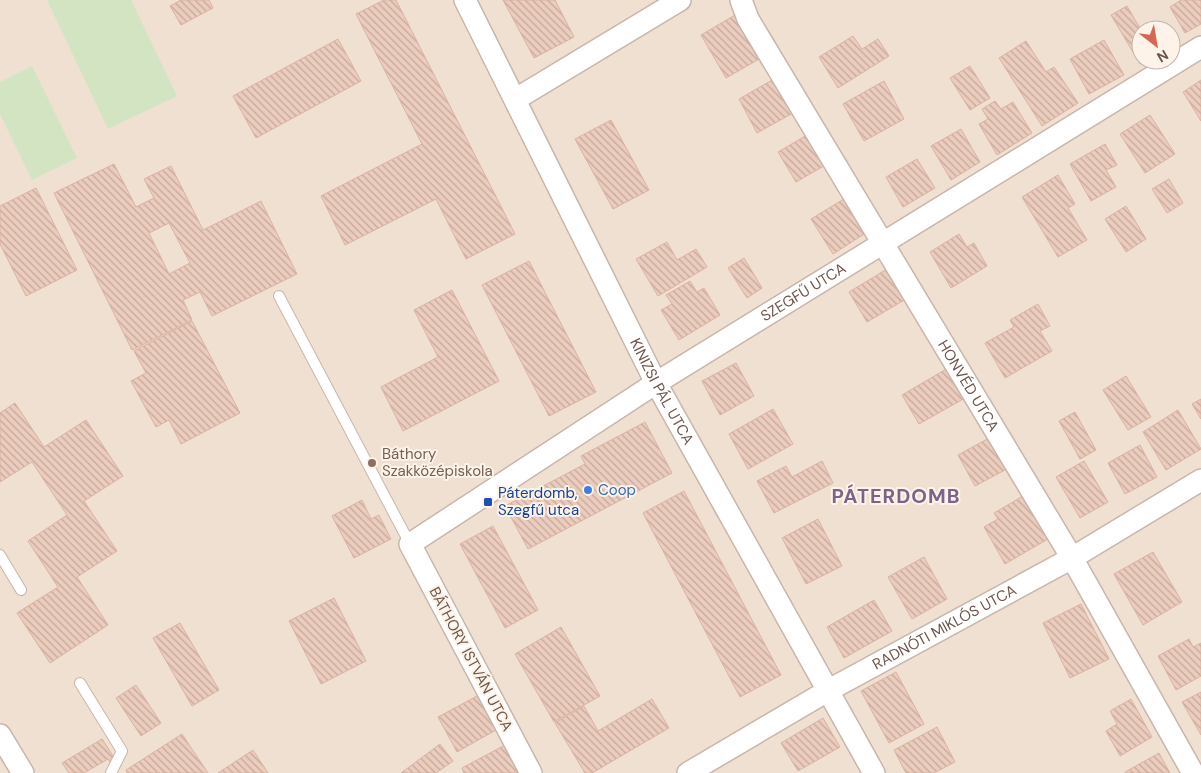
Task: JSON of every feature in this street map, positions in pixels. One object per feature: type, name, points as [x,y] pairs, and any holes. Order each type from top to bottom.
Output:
[{"type":"street","name":"KINIZSI PÁL UTCA","points":[[465,0],[656,383],[874,773]]},
{"type":"street","points":[[516,99],[680,0]]},
{"type":"street","name":"HONVÉD UTCA","points":[[741,0],[748,19],[1072,558],[1194,773]]},
{"type":"street","name":"SZEGFŰ UTCA","points":[[410,544],[656,383],[1201,47]]},
{"type":"street","name":"RADNÓTI MIKLÓS UTCA","points":[[688,773],[829,690],[1072,558],[1201,480]]},
{"type":"street","name":"BÁTHORY ISTVÁN UTCA","points":[[410,544],[531,773]]},
{"type":"street","points":[[0,734],[23,773]]},
{"type":"lane","points":[[278,296],[410,544]]},
{"type":"lane","points":[[0,555],[21,590]]},
{"type":"lane","points":[[80,683],[122,751],[111,773]]},
{"type":"shaded area","points":[[0,0],[1201,0],[1201,773],[0,773]]},
{"type":"green space","points":[[47,0],[131,0],[177,96],[108,129]]},
{"type":"green space","points":[[32,66],[77,158],[32,180],[0,114],[0,82]]},
{"type":"building","points":[[181,0],[209,0],[213,8],[181,25],[170,6]]},
{"type":"building","points":[[384,0],[396,0],[515,234],[466,259],[436,199],[345,245],[321,196],[422,144],[356,14]]},
{"type":"building","points":[[503,0],[555,0],[574,37],[534,58]]},
{"type":"building","points":[[1181,0],[1201,0],[1201,24],[1185,33],[1181,26],[1181,20],[1178,20],[1170,7]]},
{"type":"building","points":[[1127,6],[1135,20],[1131,20],[1131,49],[1111,15]]},
{"type":"building","points":[[735,15],[761,58],[726,78],[701,35]]},
{"type":"building","points":[[853,36],[862,49],[878,39],[889,56],[838,88],[819,57]]},
{"type":"building","points":[[338,39],[361,81],[256,138],[233,96]]},
{"type":"building","points":[[1104,40],[1124,75],[1089,94],[1070,59]]},
{"type":"building","points":[[1026,41],[1046,72],[1054,67],[1078,103],[1042,126],[999,58]]},
{"type":"building","points":[[970,66],[990,98],[970,110],[950,78]]},
{"type":"building","points":[[774,79],[793,113],[757,133],[739,99]]},
{"type":"building","points":[[1201,80],[1201,121],[1183,92]]},
{"type":"building","points":[[884,81],[904,119],[864,141],[843,104]]},
{"type":"building","points":[[995,101],[1001,109],[1013,102],[1032,133],[997,155],[979,124],[988,119],[982,109]]},
{"type":"building","points":[[1150,115],[1175,154],[1145,173],[1120,134]]},
{"type":"building","points":[[611,120],[649,190],[613,209],[575,139]]},
{"type":"building","points":[[961,129],[980,162],[951,180],[931,146]]},
{"type":"building","points":[[812,132],[829,163],[796,182],[778,152]]},
{"type":"building","points":[[1105,144],[1117,165],[1106,170],[1116,187],[1091,201],[1070,164]]},
{"type":"building","points":[[917,159],[935,188],[903,207],[886,177]]},
{"type":"building","points":[[114,164],[136,207],[154,198],[144,179],[171,166],[203,230],[261,201],[297,274],[212,316],[200,292],[183,300],[192,320],[132,350],[54,193]],"holes":[[[169,223],[190,263],[169,274],[149,233]]]},
{"type":"building","points":[[1058,175],[1075,204],[1068,208],[1087,240],[1058,257],[1022,197]]},
{"type":"building","points":[[1169,179],[1183,203],[1167,213],[1152,189]]},
{"type":"building","points":[[36,188],[77,270],[26,296],[0,244],[0,206]]},
{"type":"building","points":[[847,197],[869,231],[833,254],[811,219]]},
{"type":"building","points":[[1126,206],[1146,239],[1126,252],[1105,219]]},
{"type":"building","points":[[959,234],[967,247],[974,243],[987,266],[951,288],[930,252]]},
{"type":"building","points":[[667,242],[677,260],[696,249],[707,267],[658,296],[636,259]]},
{"type":"building","points":[[744,258],[762,288],[747,298],[728,268]]},
{"type":"building","points":[[529,261],[596,392],[549,416],[482,285]]},
{"type":"building","points":[[887,269],[906,299],[867,322],[849,292]]},
{"type":"building","points":[[690,281],[697,292],[704,288],[720,315],[679,340],[661,310],[672,304],[666,295]]},
{"type":"building","points":[[452,290],[499,381],[403,431],[381,387],[438,357],[414,310]]},
{"type":"building","points":[[1038,304],[1050,326],[1040,331],[1052,351],[1005,378],[985,343],[1014,327],[1010,320]]},
{"type":"building","points":[[192,321],[240,413],[181,444],[169,420],[156,427],[131,381],[146,373],[134,351]]},
{"type":"building","points":[[736,363],[754,396],[720,415],[702,381]]},
{"type":"building","points":[[948,368],[965,398],[919,424],[902,395]]},
{"type":"building","points":[[1126,376],[1151,417],[1128,430],[1103,390]]},
{"type":"building","points":[[1201,399],[1201,419],[1192,404]]},
{"type":"building","points":[[15,403],[44,447],[86,420],[123,476],[84,501],[117,551],[77,577],[108,625],[50,663],[17,613],[58,587],[28,541],[67,515],[32,462],[0,482],[0,413]]},
{"type":"building","points":[[773,409],[793,444],[748,469],[729,434]]},
{"type":"building","points":[[1178,410],[1201,449],[1166,470],[1143,432]]},
{"type":"building","points":[[1075,412],[1096,450],[1080,459],[1059,421]]},
{"type":"building","name":"Coop","points":[[645,422],[672,473],[528,549],[505,506],[585,464],[581,456]]},
{"type":"building","points":[[989,438],[1007,469],[975,486],[958,455]]},
{"type":"building","points":[[1140,445],[1157,477],[1125,494],[1108,463]]},
{"type":"building","points":[[822,461],[833,483],[774,513],[757,481],[786,466],[792,477]]},
{"type":"building","points":[[1084,461],[1108,502],[1080,518],[1056,477]]},
{"type":"building","points":[[684,491],[781,675],[740,697],[643,513]]},
{"type":"building","points":[[1023,496],[1048,539],[1005,564],[984,527],[998,519],[994,513]]},
{"type":"building","points":[[362,500],[371,519],[379,515],[391,539],[354,558],[332,516]]},
{"type":"building","points":[[818,519],[842,566],[806,584],[782,538]]},
{"type":"building","points":[[493,526],[538,610],[505,628],[460,544]]},
{"type":"building","points":[[1153,552],[1182,602],[1143,625],[1114,574]]},
{"type":"building","points":[[924,557],[947,599],[912,619],[888,577]]},
{"type":"building","points":[[334,598],[366,661],[321,684],[289,621]]},
{"type":"building","points":[[874,600],[892,631],[844,658],[827,627]]},
{"type":"building","points":[[1081,604],[1109,659],[1070,678],[1043,623]]},
{"type":"building","points":[[180,623],[219,690],[192,706],[153,638]]},
{"type":"building","points":[[561,627],[600,696],[554,722],[515,654]]},
{"type":"building","points":[[1189,639],[1193,647],[1201,643],[1201,676],[1176,690],[1158,656]]},
{"type":"building","points":[[896,672],[924,724],[889,743],[861,691]]},
{"type":"building","points":[[136,685],[161,723],[141,736],[116,698]]},
{"type":"building","points":[[1201,692],[1201,735],[1182,702]]},
{"type":"building","points":[[477,696],[496,730],[457,752],[438,717]]},
{"type":"building","points":[[652,699],[669,728],[592,773],[585,773],[555,723],[584,706],[598,731]]},
{"type":"building","points":[[1131,699],[1152,737],[1120,756],[1106,731],[1117,724],[1110,711]]},
{"type":"building","points":[[823,718],[840,747],[798,771],[781,743]]},
{"type":"building","points":[[937,727],[955,762],[934,773],[906,773],[894,750]]},
{"type":"building","points":[[182,734],[208,773],[127,773],[126,770]]},
{"type":"building","points":[[102,739],[115,759],[110,762],[108,759],[84,773],[69,773],[62,763]]},
{"type":"building","points":[[440,744],[453,761],[436,773],[401,773]]},
{"type":"building","points":[[505,745],[520,773],[464,773],[462,768]]},
{"type":"building","points":[[253,750],[268,773],[218,773]]},
{"type":"building","points":[[1159,753],[1170,773],[1125,773],[1125,772]]},
{"type":"place","name":"Báthory Szakközépiskola","points":[[372,463]]},
{"type":"place","name":"Coop","points":[[588,490]]},
{"type":"place","name":"Páterdomb, Szegfű utca","points":[[488,502]]},
{"type":"district","name":"PÁTERDOMB","points":[[896,496]]}]
